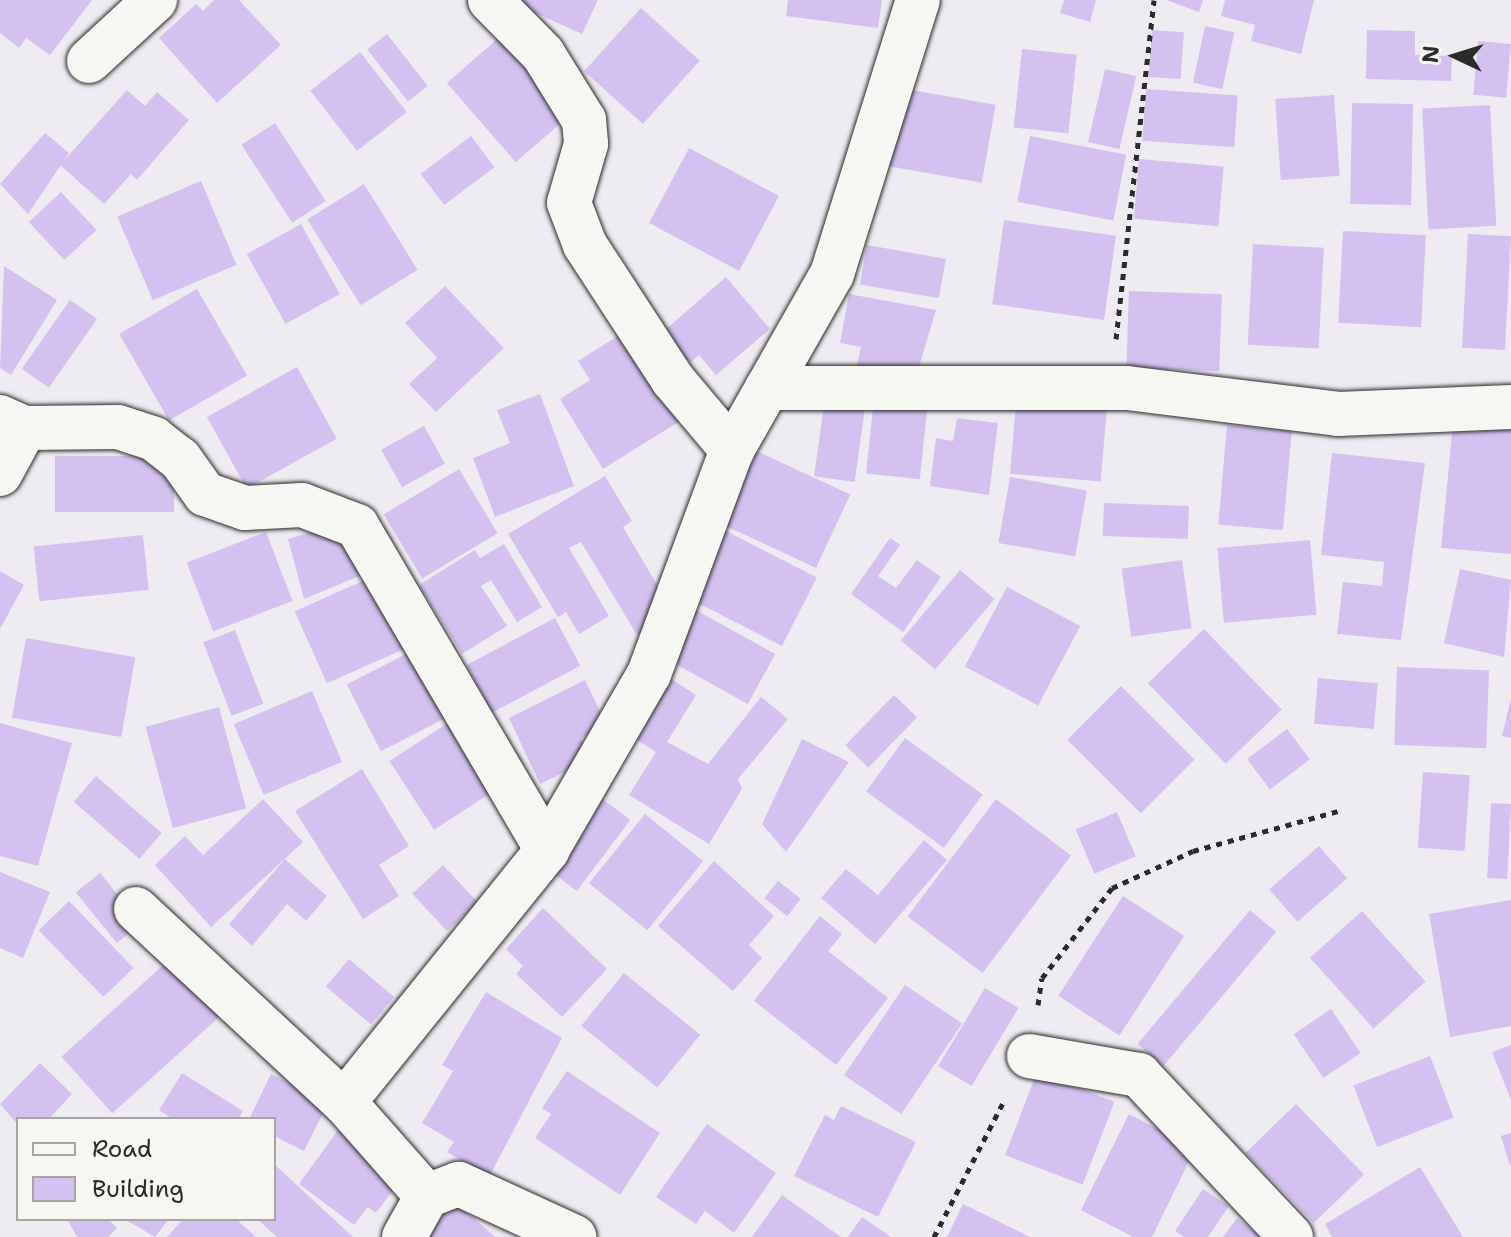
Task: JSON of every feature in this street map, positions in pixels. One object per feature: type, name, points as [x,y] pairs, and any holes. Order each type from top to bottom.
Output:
[{"type":"street","points":[[89,61],[155,0]]},
{"type":"street","points":[[490,0],[543,54],[584,120],[586,144],[569,203],[585,245],[673,380],[732,450]]},
{"type":"street","points":[[344,1102],[547,850],[649,674],[732,450],[832,274],[918,0]]},
{"type":"street","points":[[767,388],[1110,387],[1338,414],[1511,407]]},
{"type":"street","points":[[0,474],[12,422],[118,427],[154,439],[180,459],[205,494],[245,508],[302,505],[357,526],[547,850]]},
{"type":"street","points":[[136,909],[344,1102],[427,1196]]},
{"type":"street","points":[[1029,1056],[1139,1075],[1291,1237]]},
{"type":"street","points":[[404,1237],[427,1196],[459,1184],[571,1236]]},
{"type":"path","points":[[1110,387],[1154,0]]},
{"type":"path","points":[[934,1237],[1029,1056],[1042,978],[1112,888],[1193,851],[1338,811]]},
{"type":"building","points":[[0,0],[92,0],[50,55],[26,38],[19,48],[0,33]]},
{"type":"building","points":[[214,0],[239,0],[281,45],[217,103],[159,38],[196,4],[203,11]]},
{"type":"building","points":[[507,0],[598,0],[582,34]]},
{"type":"building","points":[[788,0],[882,0],[878,28],[786,16]]},
{"type":"building","points":[[1064,0],[1096,0],[1090,22],[1060,13]]},
{"type":"building","points":[[1166,0],[1203,0],[1199,12]]},
{"type":"building","points":[[1225,0],[1314,0],[1301,54],[1251,41],[1255,25],[1221,16]]},
{"type":"building","points":[[641,8],[700,61],[643,124],[584,71]]},
{"type":"building","points":[[1205,26],[1234,32],[1222,89],[1193,83]]},
{"type":"building","points":[[1152,30],[1184,32],[1181,79],[1149,77]]},
{"type":"building","points":[[1367,30],[1415,31],[1415,55],[1452,56],[1451,81],[1366,79]]},
{"type":"building","points":[[387,34],[428,86],[408,101],[367,49]]},
{"type":"building","points":[[502,35],[571,114],[516,162],[447,83]]},
{"type":"building","points":[[1478,41],[1511,44],[1506,98],[1473,95]]},
{"type":"building","points":[[1022,49],[1077,55],[1068,133],[1014,128]]},
{"type":"building","points":[[360,52],[407,112],[357,151],[310,91]]},
{"type":"building","points":[[1105,69],[1136,76],[1119,149],[1088,142]]},
{"type":"building","points":[[900,88],[996,105],[982,183],[886,166]]},
{"type":"building","points":[[1146,89],[1238,95],[1234,147],[1142,141]]},
{"type":"building","points":[[127,90],[145,106],[157,92],[189,120],[137,180],[131,174],[104,204],[60,165]]},
{"type":"building","points":[[1334,95],[1340,176],[1281,180],[1275,99]]},
{"type":"building","points":[[1352,103],[1413,104],[1411,205],[1350,204]]},
{"type":"building","points":[[1490,105],[1496,226],[1428,229],[1422,109]]},
{"type":"building","points":[[275,123],[326,201],[292,223],[241,145]]},
{"type":"building","points":[[45,133],[69,153],[28,214],[0,184]]},
{"type":"building","points":[[471,136],[494,167],[444,205],[421,174]]},
{"type":"building","points":[[1030,136],[1126,155],[1113,220],[1017,202]]},
{"type":"building","points":[[689,148],[779,196],[739,271],[649,223]]},
{"type":"building","points":[[1139,159],[1224,166],[1218,226],[1134,219]]},
{"type":"building","points":[[201,181],[237,265],[153,300],[117,217]]},
{"type":"building","points":[[364,184],[418,270],[361,305],[307,220]]},
{"type":"building","points":[[61,192],[96,230],[64,260],[29,222]]},
{"type":"building","points":[[1004,220],[1116,236],[1104,320],[992,304]]},
{"type":"building","points":[[301,224],[340,294],[286,324],[247,254]]},
{"type":"building","points":[[1343,231],[1426,235],[1421,327],[1338,323]]},
{"type":"building","points":[[1468,234],[1511,236],[1505,350],[1462,348]]},
{"type":"building","points":[[1253,244],[1324,248],[1319,349],[1248,345]]},
{"type":"building","points":[[867,245],[946,259],[939,298],[860,284]]},
{"type":"building","points":[[4,266],[57,300],[11,375],[0,368]]},
{"type":"building","points":[[726,277],[770,329],[716,375],[699,355],[690,363],[664,331]]},
{"type":"building","points":[[445,286],[504,348],[436,412],[409,384],[437,358],[405,323]]},
{"type":"building","points":[[197,289],[247,376],[169,421],[119,334]]},
{"type":"building","points":[[1129,291],[1222,294],[1219,371],[1126,368]]},
{"type":"building","points":[[849,294],[936,310],[915,380],[856,370],[861,347],[840,343]]},
{"type":"building","points":[[70,300],[97,319],[49,388],[22,369]]},
{"type":"building","points":[[632,327],[688,416],[603,469],[560,399],[590,380],[578,361]]},
{"type":"building","points":[[297,367],[337,439],[247,489],[207,417]]},
{"type":"building","points":[[1017,393],[1108,401],[1101,482],[1010,474]]},
{"type":"building","points":[[540,394],[574,486],[495,517],[473,458],[510,443],[497,410]]},
{"type":"building","points":[[825,398],[866,404],[855,482],[814,476]]},
{"type":"building","points":[[874,398],[928,404],[920,479],[866,474]]},
{"type":"building","points":[[957,418],[998,423],[989,495],[930,486],[936,438],[953,441]]},
{"type":"building","points":[[1453,424],[1511,430],[1511,554],[1441,548]]},
{"type":"building","points":[[1227,425],[1292,431],[1283,530],[1218,525]]},
{"type":"building","points":[[424,426],[445,464],[402,487],[381,450]]},
{"type":"building","points":[[746,446],[850,495],[816,568],[712,519]]},
{"type":"building","points":[[1332,453],[1425,463],[1401,640],[1337,634],[1343,582],[1382,586],[1384,562],[1321,555]]},
{"type":"building","points":[[55,456],[174,456],[174,512],[55,512]]},
{"type":"building","points":[[459,469],[498,533],[422,579],[384,514]]},
{"type":"building","points":[[605,476],[632,521],[623,527],[666,600],[662,620],[637,635],[581,542],[569,548],[609,616],[579,634],[566,612],[558,617],[508,534]]},
{"type":"building","points":[[1010,477],[1087,491],[1075,557],[998,543]]},
{"type":"building","points":[[1104,503],[1189,506],[1188,539],[1103,536]]},
{"type":"building","points":[[337,525],[362,575],[304,599],[288,539]]},
{"type":"building","points":[[718,527],[817,577],[782,646],[683,596]]},
{"type":"building","points":[[266,532],[293,601],[213,632],[187,562]]},
{"type":"building","points":[[143,535],[149,590],[39,601],[34,546]]},
{"type":"building","points":[[890,538],[900,545],[878,576],[896,588],[917,560],[941,577],[903,632],[851,594]]},
{"type":"building","points":[[1310,540],[1317,615],[1224,623],[1217,548]]},
{"type":"building","points":[[504,544],[542,607],[517,622],[491,580],[481,586],[507,626],[462,654],[419,585],[475,550],[480,558]]},
{"type":"building","points":[[1182,560],[1192,628],[1131,637],[1122,568]]},
{"type":"building","points":[[1460,569],[1511,580],[1504,657],[1444,643]]},
{"type":"building","points":[[960,570],[994,599],[935,669],[901,640]]},
{"type":"building","points":[[0,571],[24,585],[0,629]]},
{"type":"building","points":[[376,575],[408,647],[327,683],[295,611]]},
{"type":"building","points":[[1007,587],[1080,626],[1038,705],[965,666]]},
{"type":"building","points":[[694,609],[775,654],[748,704],[666,659]]},
{"type":"building","points":[[555,618],[580,666],[492,713],[467,665]]},
{"type":"building","points":[[1204,629],[1282,710],[1226,764],[1148,683]]},
{"type":"building","points":[[235,630],[263,704],[232,716],[203,642]]},
{"type":"building","points":[[26,638],[135,657],[121,737],[12,718]]},
{"type":"building","points":[[418,648],[452,715],[381,751],[347,684]]},
{"type":"building","points":[[1397,667],[1489,670],[1486,748],[1394,745]]},
{"type":"building","points":[[659,671],[696,695],[667,742],[708,764],[761,697],[788,719],[738,779],[742,789],[709,844],[629,795],[656,752],[623,731]]},
{"type":"building","points":[[1318,678],[1378,683],[1374,729],[1314,724]]},
{"type":"building","points":[[585,680],[607,726],[581,738],[591,759],[540,784],[509,718]]},
{"type":"building","points":[[1121,686],[1195,760],[1141,813],[1067,740]]},
{"type":"building","points":[[312,691],[342,762],[264,795],[234,724]]},
{"type":"building","points":[[894,695],[917,717],[868,768],[845,745]]},
{"type":"building","points":[[1511,698],[1511,738],[1502,736]]},
{"type":"building","points":[[219,707],[246,808],[173,828],[146,727]]},
{"type":"building","points":[[454,719],[499,788],[434,830],[389,761]]},
{"type":"building","points":[[0,723],[72,743],[38,866],[0,856]]},
{"type":"building","points":[[1287,729],[1310,759],[1270,789],[1247,759]]},
{"type":"building","points":[[905,738],[983,794],[944,848],[866,791]]},
{"type":"building","points":[[802,739],[849,762],[786,852],[762,824]]},
{"type":"building","points":[[362,769],[409,846],[379,865],[399,896],[363,919],[295,811]]},
{"type":"building","points":[[1423,772],[1470,775],[1465,851],[1418,848]]},
{"type":"building","points":[[96,776],[162,833],[139,859],[74,802]]},
{"type":"building","points":[[596,794],[630,820],[577,891],[542,865]]},
{"type":"building","points":[[263,799],[303,842],[211,927],[155,865],[185,836],[203,855]]},
{"type":"building","points":[[996,799],[1071,856],[983,973],[908,916]]},
{"type":"building","points":[[1491,803],[1511,804],[1507,879],[1487,878]]},
{"type":"building","points":[[1117,812],[1136,856],[1094,874],[1076,830]]},
{"type":"building","points":[[645,814],[703,861],[647,930],[589,883]]},
{"type":"building","points":[[924,840],[947,860],[875,944],[821,898],[846,869],[878,895]]},
{"type":"building","points":[[1319,846],[1347,878],[1297,922],[1269,889]]},
{"type":"building","points":[[285,859],[327,896],[306,921],[287,904],[252,946],[229,924]]},
{"type":"building","points":[[714,861],[774,916],[749,945],[762,958],[733,991],[658,926]]},
{"type":"building","points":[[443,865],[478,902],[447,931],[412,894]]},
{"type":"building","points":[[0,872],[50,892],[23,958],[0,948]]},
{"type":"building","points":[[100,873],[141,924],[117,943],[76,893]]},
{"type":"building","points":[[778,881],[801,899],[787,916],[764,898]]},
{"type":"building","points":[[1123,896],[1184,936],[1119,1036],[1058,996]]},
{"type":"building","points":[[1511,900],[1511,1026],[1450,1037],[1429,914]]},
{"type":"building","points":[[69,901],[134,968],[103,997],[39,930]]},
{"type":"building","points":[[543,908],[607,969],[562,1017],[516,974],[523,966],[506,949]]},
{"type":"building","points":[[1250,910],[1276,932],[1164,1066],[1138,1044]]},
{"type":"building","points":[[1362,911],[1426,982],[1374,1028],[1310,958]]},
{"type":"building","points":[[820,916],[842,934],[828,951],[888,998],[836,1065],[754,1001]]},
{"type":"building","points":[[170,959],[221,1015],[112,1113],[62,1057]]},
{"type":"building","points":[[349,959],[394,997],[371,1025],[326,987]]},
{"type":"building","points":[[624,973],[700,1035],[657,1088],[581,1026]]},
{"type":"building","points":[[905,985],[962,1024],[901,1114],[844,1075]]},
{"type":"building","points":[[985,988],[1018,1008],[972,1086],[938,1066]]},
{"type":"building","points":[[486,992],[562,1038],[489,1177],[447,1152],[454,1142],[422,1123],[453,1071],[442,1065]]},
{"type":"building","points":[[1331,1009],[1361,1053],[1323,1078],[1294,1034]]},
{"type":"building","points":[[1511,1045],[1511,1100],[1492,1052]]},
{"type":"building","points":[[1430,1056],[1454,1118],[1377,1147],[1353,1085]]},
{"type":"building","points":[[40,1063],[72,1094],[51,1117],[16,1117],[16,1123],[0,1104]]},
{"type":"building","points":[[567,1071],[660,1133],[620,1195],[535,1138],[551,1114],[542,1108]]},
{"type":"building","points":[[1037,1072],[1114,1102],[1083,1185],[1005,1155]]},
{"type":"building","points":[[182,1073],[243,1111],[239,1117],[170,1117],[159,1110]]},
{"type":"building","points":[[271,1074],[328,1103],[304,1151],[276,1137],[276,1117],[250,1117]]},
{"type":"building","points":[[1296,1104],[1364,1174],[1314,1223],[1246,1153]]},
{"type":"building","points":[[841,1106],[916,1142],[878,1217],[794,1176],[825,1115],[834,1120]]},
{"type":"building","points":[[1129,1114],[1195,1149],[1152,1237],[1133,1237],[1081,1210]]},
{"type":"building","points":[[707,1124],[776,1173],[734,1233],[705,1211],[696,1224],[656,1197]]},
{"type":"building","points":[[338,1130],[403,1177],[376,1213],[368,1207],[354,1225],[299,1184]]},
{"type":"building","points":[[1511,1133],[1511,1166],[1510,1166],[1501,1136]]},
{"type":"building","points":[[276,1166],[353,1237],[277,1237],[259,1221],[276,1221]]},
{"type":"building","points":[[1420,1167],[1463,1237],[1332,1237],[1325,1224]]},
{"type":"building","points":[[1203,1189],[1229,1206],[1208,1237],[1184,1237],[1175,1231]]},
{"type":"building","points":[[782,1195],[841,1237],[752,1237]]},
{"type":"building","points":[[455,1201],[495,1237],[424,1237]]},
{"type":"building","points":[[963,1204],[1030,1237],[947,1237]]},
{"type":"building","points":[[862,1217],[891,1237],[848,1237]]},
{"type":"building","points":[[1237,1218],[1261,1237],[1223,1237]]},
{"type":"building","points":[[68,1221],[110,1221],[117,1228],[108,1237],[77,1237]]},
{"type":"building","points":[[127,1221],[167,1221],[155,1237]]},
{"type":"building","points":[[181,1221],[238,1221],[256,1237],[167,1237]]}]
